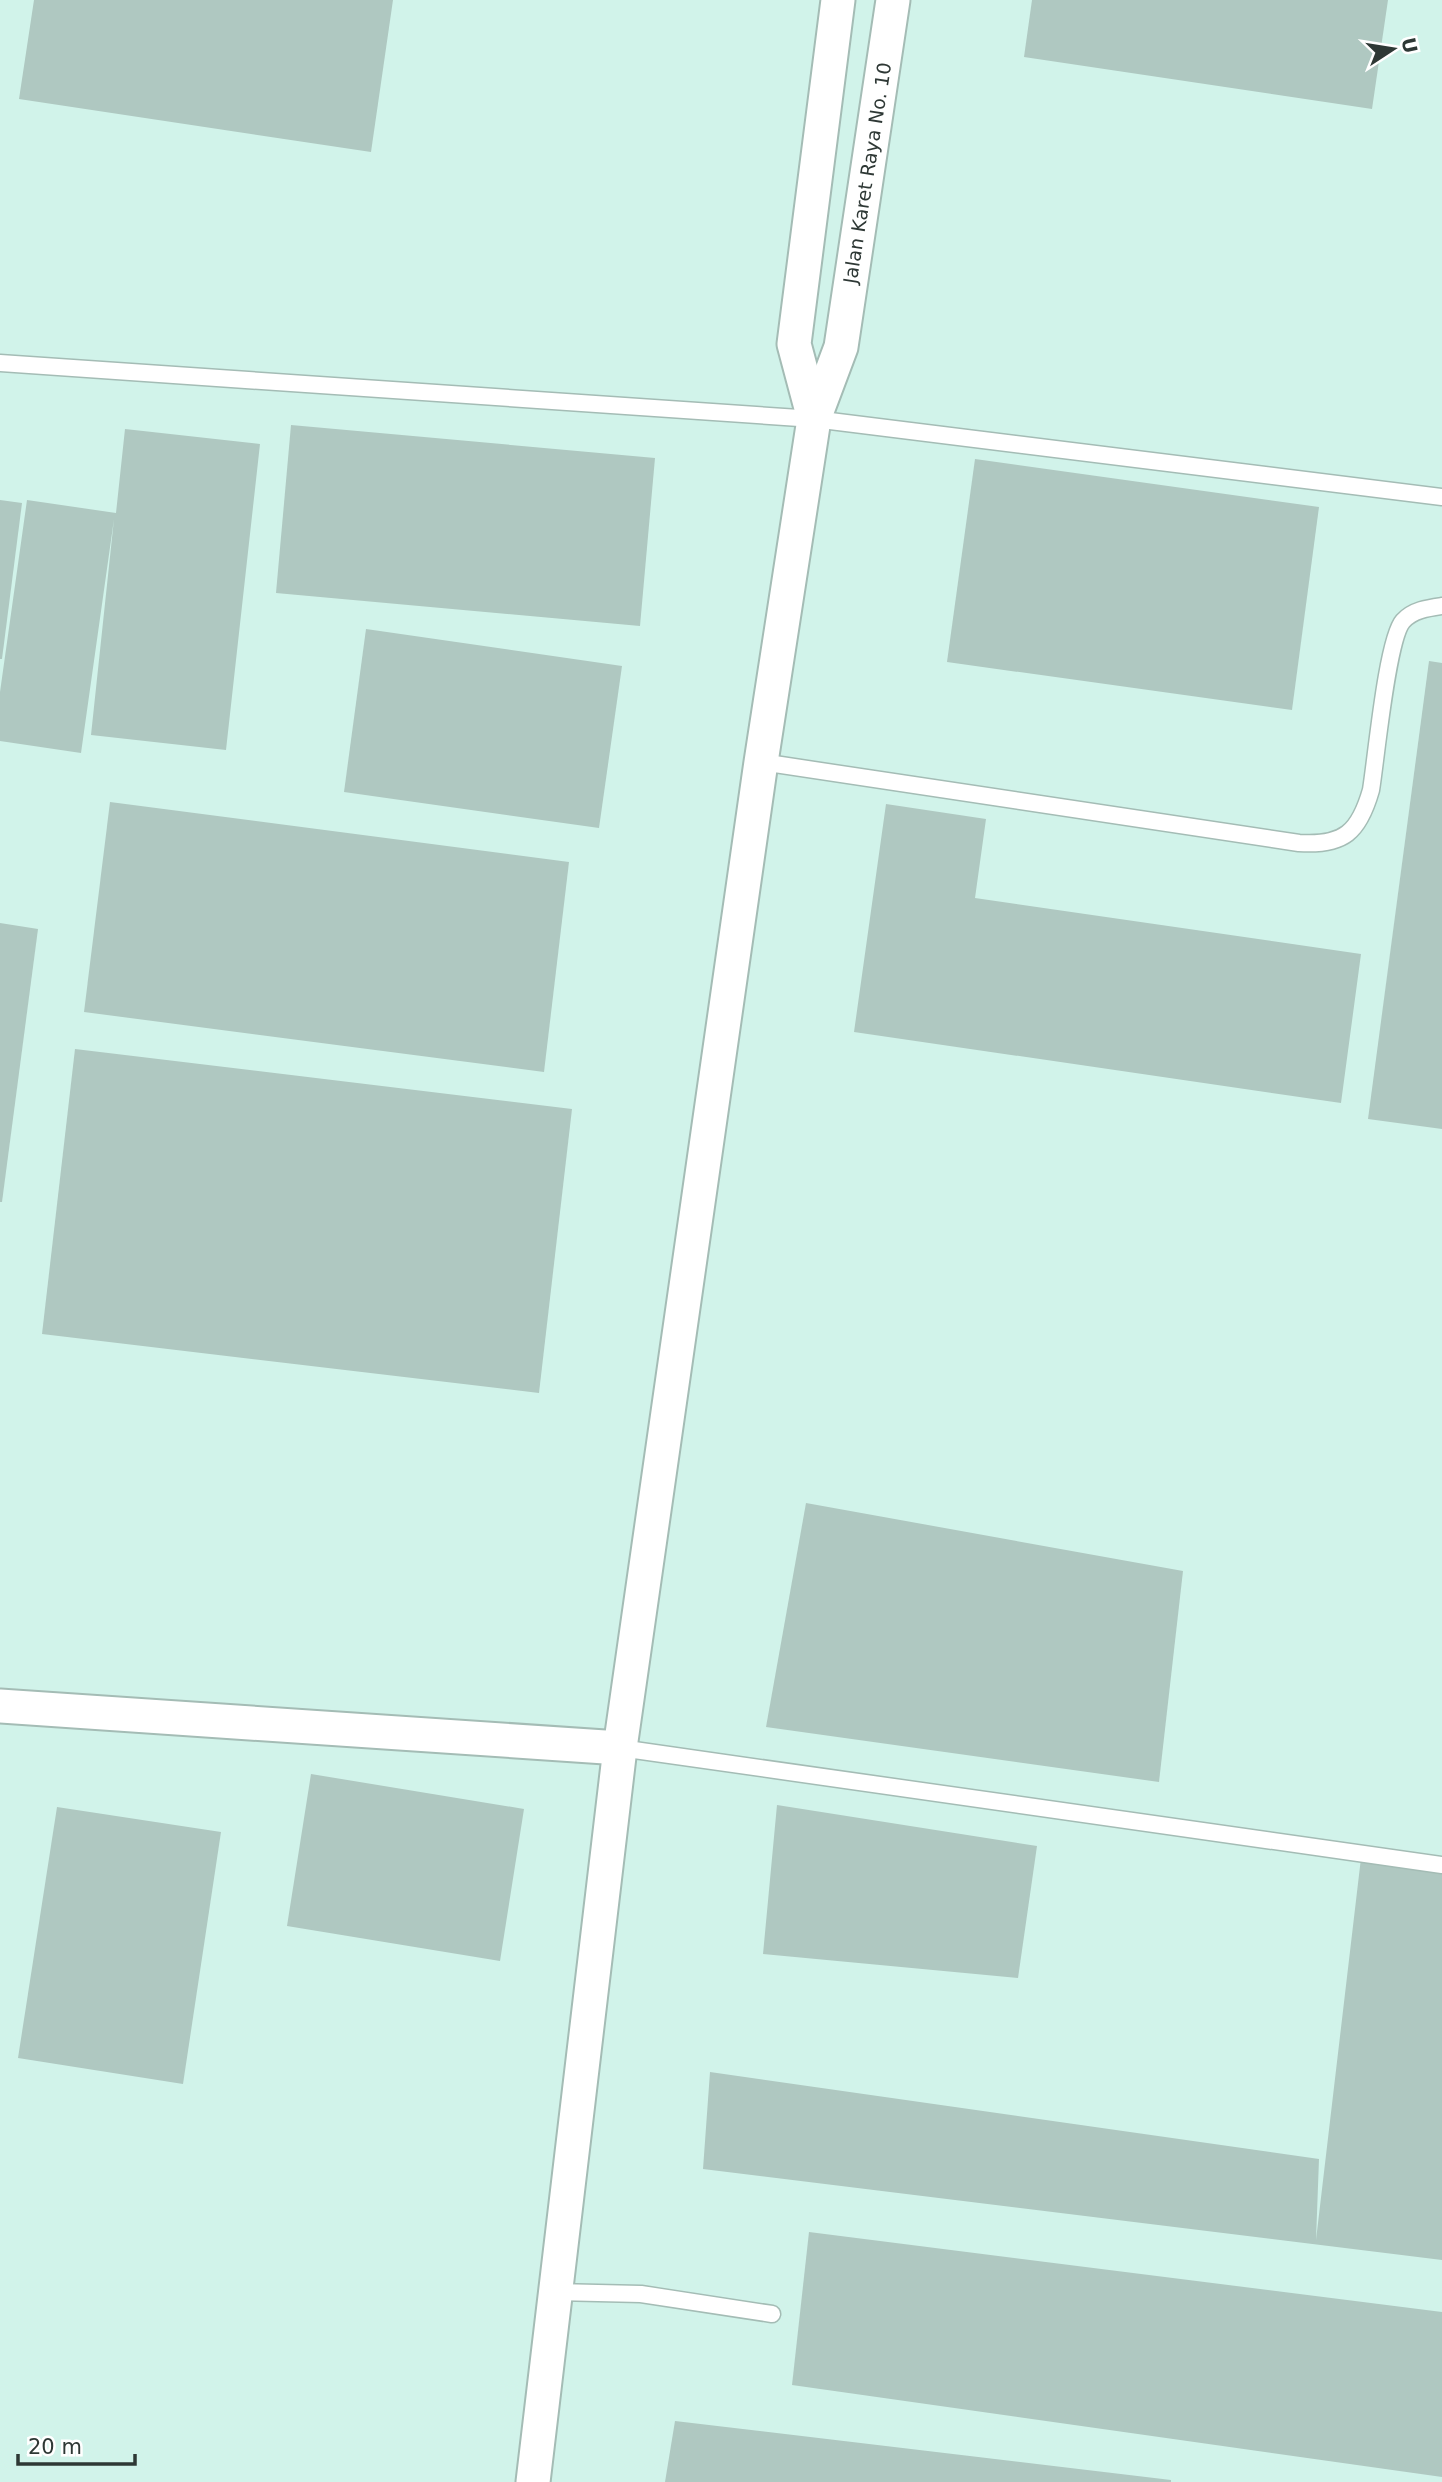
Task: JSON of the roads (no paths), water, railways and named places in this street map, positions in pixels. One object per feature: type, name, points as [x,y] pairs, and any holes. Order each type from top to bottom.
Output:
[{"type":"street","points":[[533,2482],[620,1748],[761,762],[814,419],[794,344],[838,0]]},
{"type":"street","name":"Jalan Karet Raya No. 10","points":[[814,419],[841,347],[893,0]]},
{"type":"street","points":[[0,1706],[620,1748]]},
{"type":"lane","points":[[0,363],[814,419],[1442,497]]},
{"type":"lane","points":[[761,762],[1299,843],[1326,843],[1342,837],[1359,824],[1366,809],[1398,627],[1410,615],[1442,606]]},
{"type":"lane","points":[[620,1748],[1442,1865]]},
{"type":"lane","points":[[555,2292],[641,2294],[772,2314]]}]
